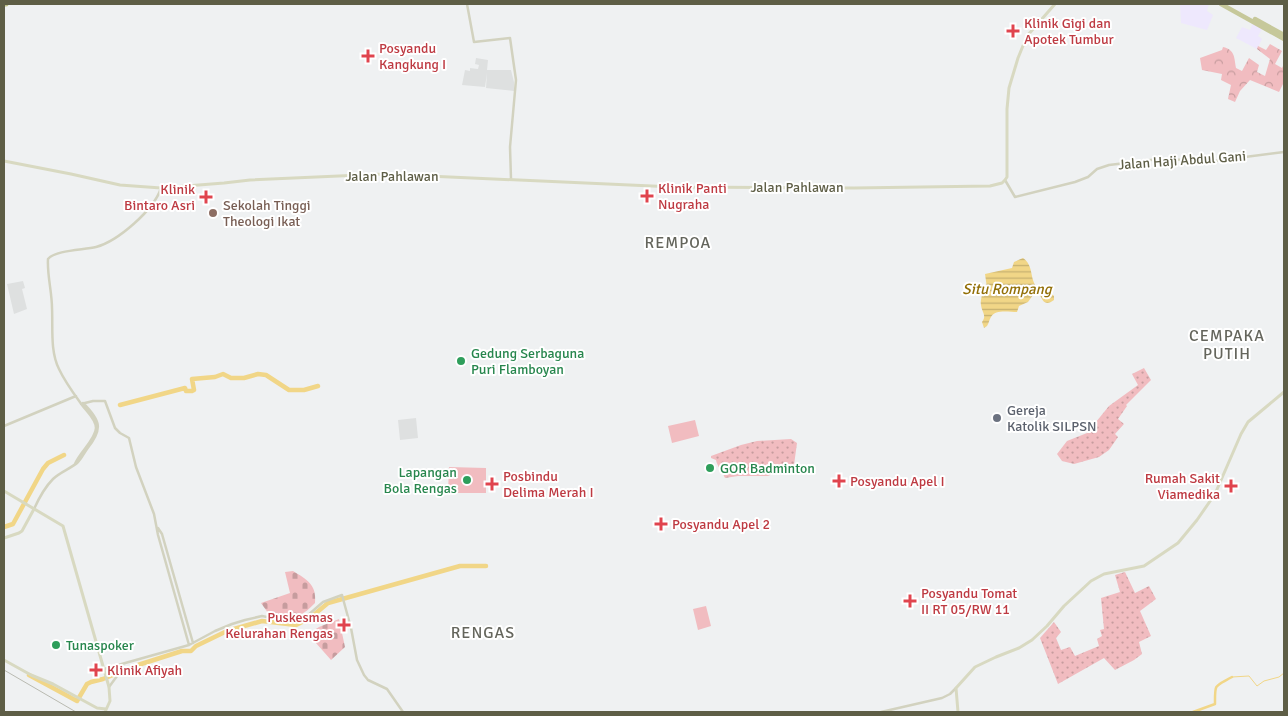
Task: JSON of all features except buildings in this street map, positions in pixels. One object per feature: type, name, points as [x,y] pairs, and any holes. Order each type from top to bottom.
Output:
[{"type":"highway","points":[[1221,4],[1284,39]]},
{"type":"highway","points":[[1228,4],[1284,35]]},
{"type":"main road","points":[[1005,180],[1007,169],[1006,109],[1009,88],[1025,39],[1055,4]]},
{"type":"main road","name":"Jalan Pahlawan","points":[[4,161],[120,185],[161,188],[250,180],[384,174],[674,187],[842,188],[984,186],[1000,184],[1005,180]]},
{"type":"main road","points":[[958,712],[956,688],[975,667],[1019,648],[1032,640],[1064,606],[1094,579],[1113,572],[1144,566],[1178,543],[1212,500],[1248,422],[1284,392]]},
{"type":"main road","points":[[4,491],[63,526],[109,687],[110,700],[106,711],[4,660]]},
{"type":"main road","points":[[28,505],[31,516]]},
{"type":"main road","points":[[4,538],[19,534],[34,509]]},
{"type":"main road","points":[[88,703],[93,707],[94,712]]},
{"type":"street","points":[[467,4],[474,42],[510,38],[516,80],[510,147],[511,179]]},
{"type":"street","name":"Jalan Haji Abdul Gani","points":[[1005,180],[1015,197],[1075,182],[1088,177],[1097,169],[1109,165],[1159,159],[1214,161],[1284,152]]},
{"type":"street","points":[[34,509],[46,487],[53,479],[75,464],[88,446],[96,427],[59,369],[55,356],[48,256],[99,246],[124,232],[140,218],[156,199],[161,188]]},
{"type":"street","points":[[4,426],[77,397]]},
{"type":"street","points":[[82,403],[105,401],[118,431],[129,438],[136,467],[157,526],[158,535],[191,644]]},
{"type":"street","points":[[104,669],[191,644],[232,624],[262,616],[294,621],[307,616],[323,602],[342,596],[354,640],[357,660],[364,675],[367,680],[388,689],[403,712]]},
{"type":"street","points":[[109,687],[123,665]]},
{"type":"street","points":[[881,712],[937,700],[948,696],[956,688]]},
{"type":"shaded area","points":[[1180,4],[1209,4],[1207,11],[1213,15],[1207,30],[1181,23]]},
{"type":"shaded area","points":[[1253,23],[1262,29],[1258,36],[1262,39],[1257,49],[1236,38],[1242,27],[1250,30]]},
{"type":"shaded area","points":[[476,58],[488,60],[487,70],[511,70],[514,91],[486,88],[487,73],[485,87],[462,85],[465,70],[470,71],[470,68],[478,69],[479,65],[475,64]]},
{"type":"shaded area","points":[[23,281],[25,288],[22,289],[27,309],[14,314],[7,284]]},
{"type":"shaded area","points":[[416,418],[418,438],[400,440],[398,420]]},
{"type":"green space","points":[[1270,44],[1282,51],[1275,64],[1282,68],[1284,64],[1284,82],[1279,92],[1250,80],[1240,91],[1235,102],[1228,99],[1231,85],[1221,80],[1222,74],[1202,70],[1200,58],[1222,50],[1223,47],[1232,52],[1236,68],[1242,71],[1249,58],[1259,65],[1257,72],[1265,76],[1270,59],[1257,49],[1258,46],[1266,50]]},
{"type":"green space","points":[[1144,368],[1151,380],[1126,405],[1118,419],[1124,424],[1115,434],[1118,437],[1109,450],[1099,457],[1074,464],[1062,461],[1057,454],[1067,441],[1087,433],[1109,406],[1138,385],[1132,374]]},
{"type":"green space","points":[[695,420],[699,436],[672,443],[668,426]]},
{"type":"green space","points":[[791,439],[797,443],[794,465],[768,476],[725,478],[716,460],[711,458],[711,456],[757,441]]},
{"type":"green space","name":"Lapangan Bola Rengas","points":[[449,467],[486,468],[486,493],[448,493]]},
{"type":"green space","points":[[293,571],[310,583],[314,591],[315,603],[300,615],[271,617],[261,603],[290,593],[285,572]]},
{"type":"green space","points":[[1125,572],[1135,593],[1149,586],[1156,599],[1140,611],[1151,636],[1139,642],[1142,654],[1115,670],[1104,658],[1058,684],[1040,638],[1054,622],[1061,632],[1056,638],[1061,650],[1070,647],[1075,656],[1099,646],[1097,639],[1102,636],[1100,630],[1104,629],[1101,598],[1120,592],[1115,575]]},
{"type":"green space","points":[[706,606],[711,626],[698,630],[693,609]]},
{"type":"green space","points":[[339,619],[345,647],[331,660],[308,634],[319,627]]},
{"type":"water","name":"Situ Rompang","points":[[1023,258],[1030,267],[1037,288],[1051,293],[1054,296],[1054,300],[1047,303],[1040,295],[1033,295],[1028,302],[1019,306],[1017,312],[993,314],[984,328],[981,302],[983,291],[987,288],[985,274],[1012,268],[1014,262]]},
{"type":"waterway","points":[[120,405],[185,388],[186,391],[192,391],[194,390],[192,379],[215,377],[223,374],[231,378],[244,378],[258,374],[266,375],[289,390],[304,390],[318,386]]},
{"type":"waterway","points":[[4,527],[13,524],[43,469],[48,463],[64,455]]},
{"type":"waterway","points":[[29,675],[77,701],[87,684],[91,682],[182,651],[191,651],[196,646],[227,631],[262,621],[296,625],[310,618],[328,603],[460,566],[486,566]]},
{"type":"waterway","points":[[1232,677],[1249,676],[1257,686],[1284,673]]},
{"type":"waterway","points":[[1193,712],[1215,704],[1217,686],[1232,677]]},
{"type":"railway","points":[[4,670],[76,712]]},
{"type":"place","name":"Klinik Gigi dan Apotek Tumbur","points":[[1013,31]]},
{"type":"place","name":"Posyandu Kangkung I","points":[[368,56]]},
{"type":"place","name":"Klinik Panti Nugraha","points":[[647,196]]},
{"type":"place","name":"Klinik Bintaro Asri","points":[[206,197]]},
{"type":"place","name":"Sekolah Tinggi Theologi Ikat","points":[[213,213]]},
{"type":"place","name":"Gedung Serbaguna Puri Flamboyan","points":[[461,361]]},
{"type":"place","name":"Gereja Katolik SILPSN","points":[[997,418]]},
{"type":"place","name":"GOR Badminton","points":[[710,468]]},
{"type":"place","name":"Lapangan Bola Rengas","points":[[467,480]]},
{"type":"place","name":"Posyandu Apel I","points":[[839,481]]},
{"type":"place","name":"Posbindu Delima Merah I","points":[[492,484]]},
{"type":"place","name":"Rumah Sakit Viamedika","points":[[1231,486]]},
{"type":"place","name":"Posyandu Apel 2","points":[[661,524]]},
{"type":"place","name":"Posyandu Tomat II RT 05/RW 11","points":[[910,601]]},
{"type":"place","name":"Puskesmas Kelurahan Rengas","points":[[344,625]]},
{"type":"place","name":"Tunaspoker","points":[[56,645]]},
{"type":"place","name":"Klinik Afiyah","points":[[96,670]]},
{"type":"district","name":"REMPOA","points":[[678,242]]},
{"type":"district","name":"CEMPAKA PUTIH","points":[[1227,344]]},
{"type":"district","name":"RENGAS","points":[[483,632]]}]
